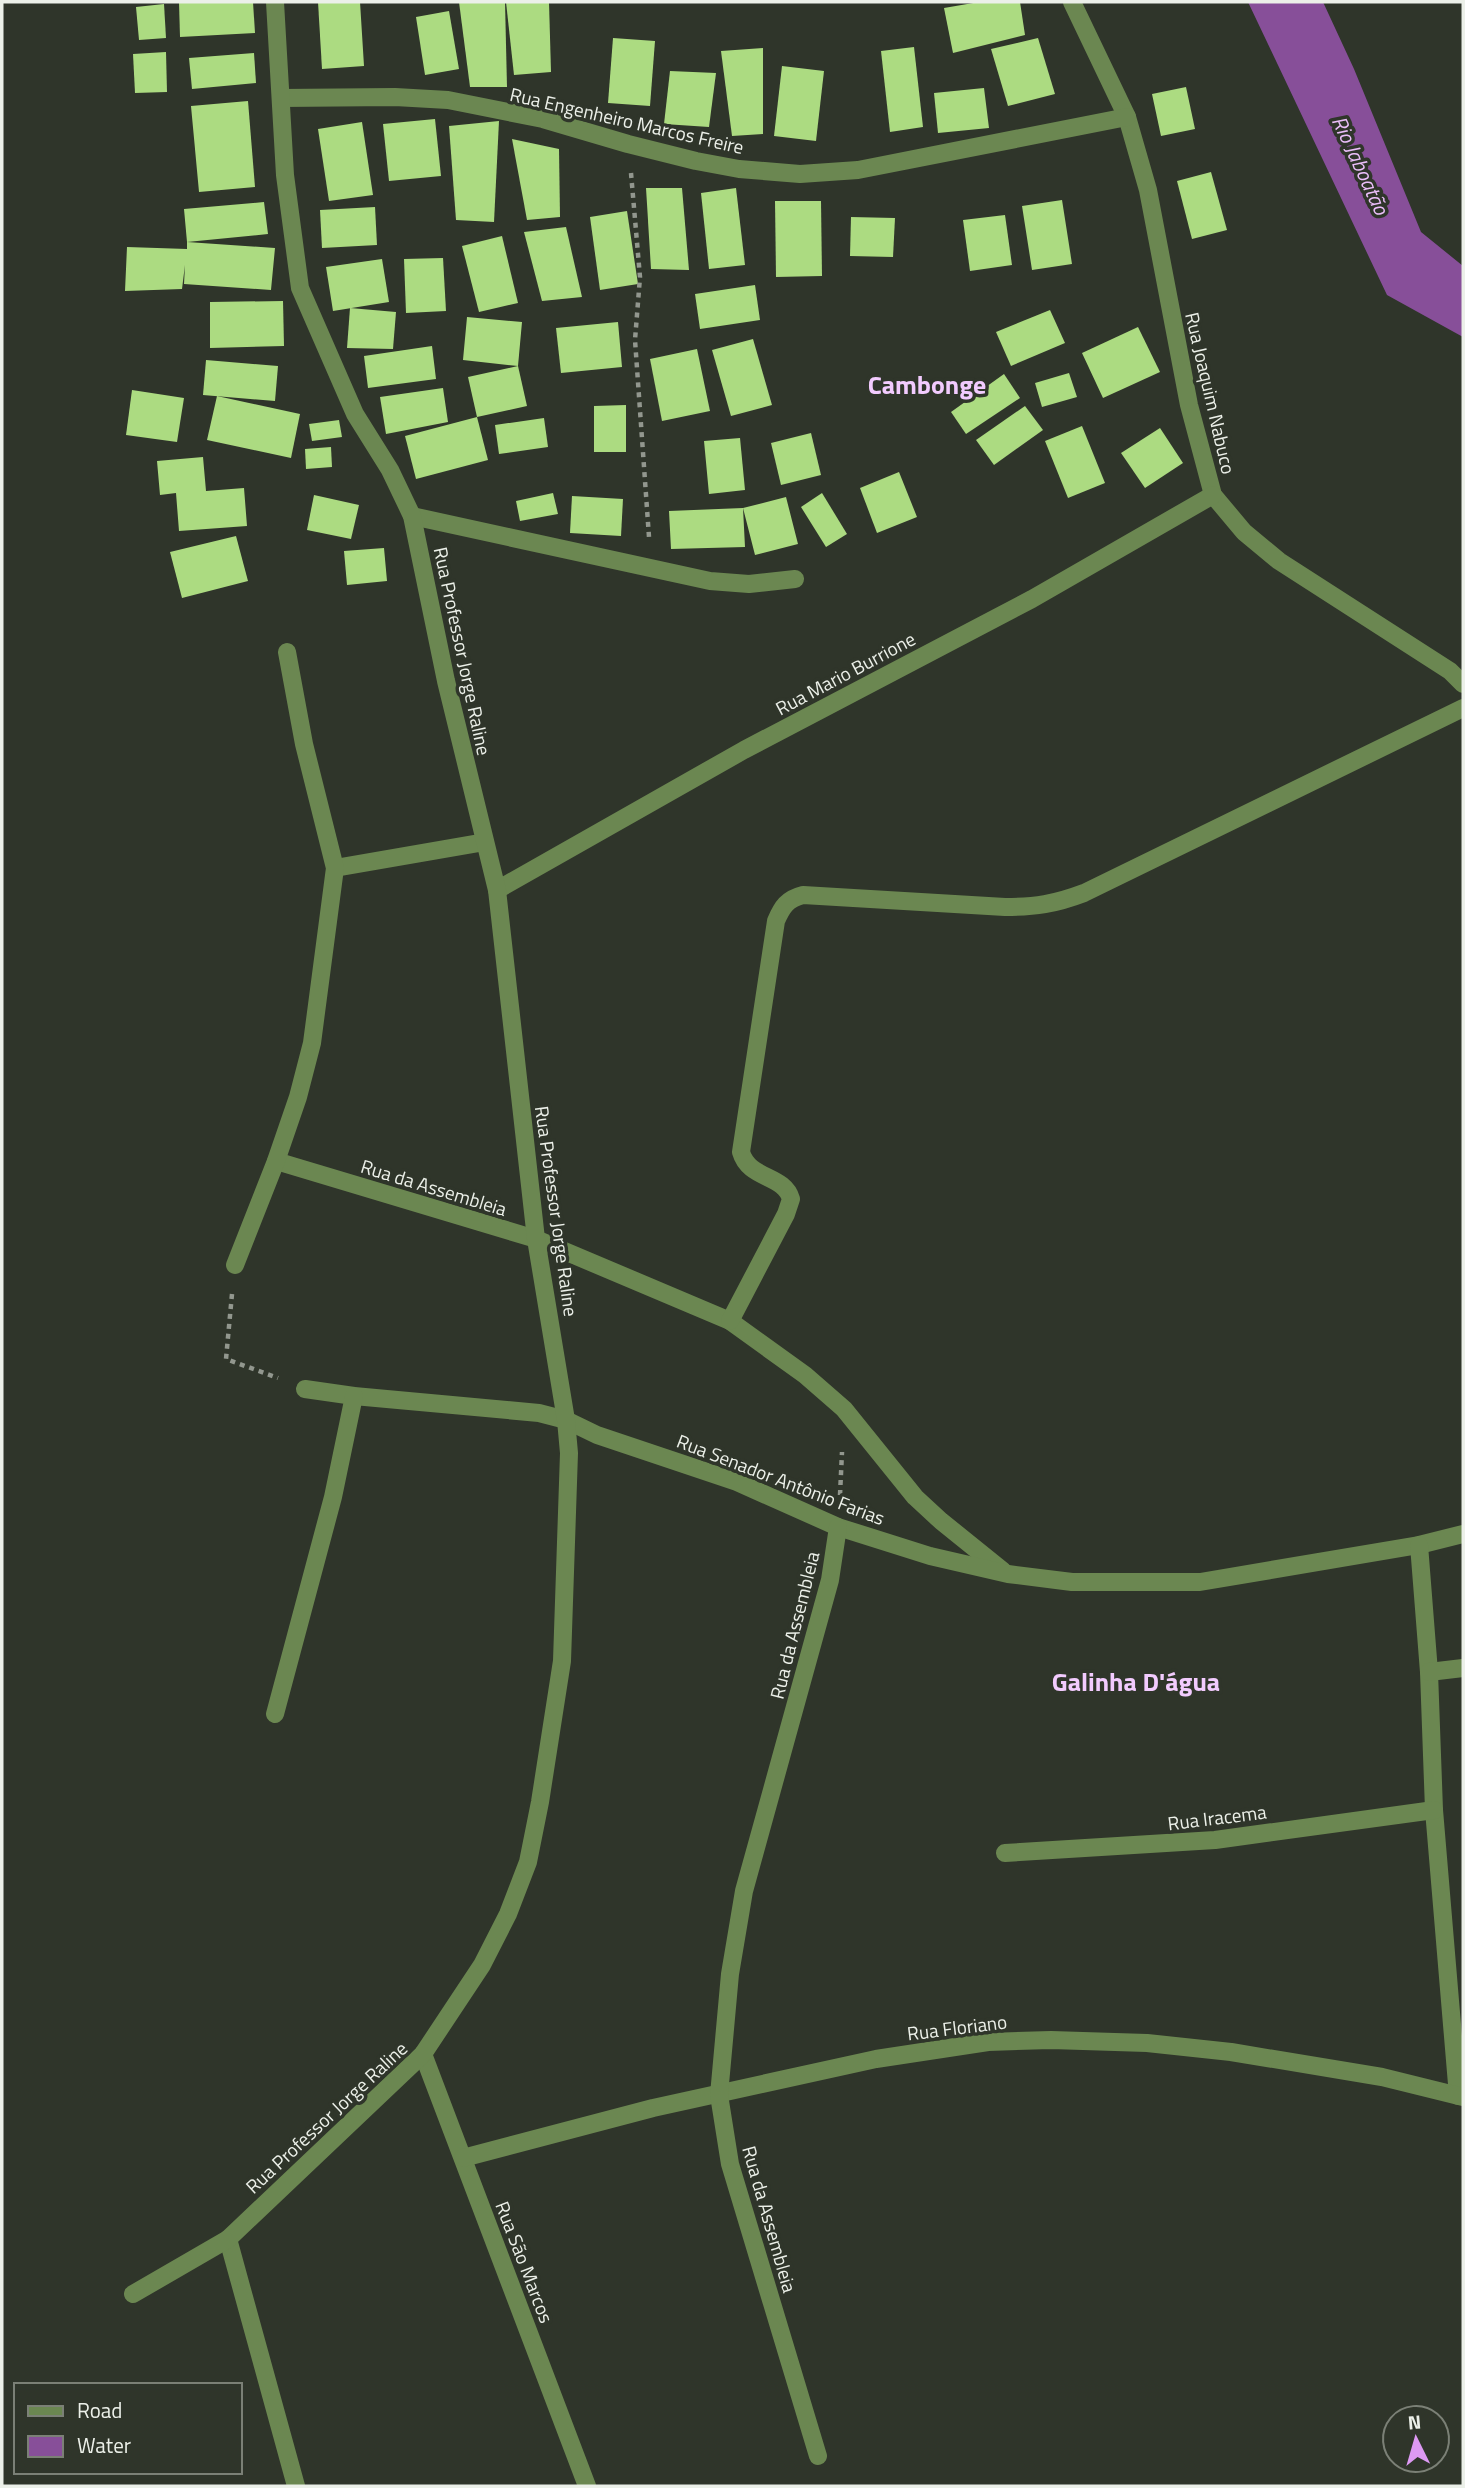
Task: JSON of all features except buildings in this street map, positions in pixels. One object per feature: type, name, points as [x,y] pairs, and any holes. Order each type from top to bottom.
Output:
[{"type":"street","name":"Rua Professor Jorge Raline","points":[[133,2294],[228,2239],[423,2054],[482,1965],[508,1914],[528,1862],[562,1661],[569,1490],[566,1420],[536,1239],[497,890],[446,681],[412,516],[390,470],[355,414],[300,288],[285,175],[275,2]]},
{"type":"street","name":"Rua Joaquim Nabuco","points":[[1072,2],[1127,117],[1148,190],[1189,405],[1213,495],[1244,533],[1279,561],[1450,671],[1463,684]]},
{"type":"street","name":"Rua Engenheiro Marcos Freire","points":[[281,98],[395,97],[448,100],[543,119],[628,144],[739,169],[800,174],[846,171],[913,160],[1127,117]]},
{"type":"street","name":"Rua Mario Burrione","points":[[497,890],[744,750],[1032,599],[1213,495]]},
{"type":"street","points":[[412,516],[710,581],[750,584],[795,579]]},
{"type":"street","points":[[235,1265],[276,1161],[298,1097],[312,1042],[335,869],[304,744],[287,652]]},
{"type":"street","points":[[730,1321],[786,1214],[791,1199],[785,1187],[748,1167],[741,1152],[776,921],[788,901],[803,895],[1005,907],[1056,904],[1084,893],[1463,708]]},
{"type":"street","points":[[335,869],[485,842]]},
{"type":"street","name":"Rua da Assembleia","points":[[276,1161],[536,1239],[730,1321],[805,1375],[844,1409],[915,1497],[1007,1574]]},
{"type":"street","name":"Rua Senador Antônio Farias","points":[[305,1389],[539,1413],[566,1420],[597,1435],[737,1482],[838,1527],[930,1556],[1007,1574],[1072,1582],[1200,1582],[1419,1545],[1463,1534]]},
{"type":"street","points":[[275,1714],[333,1497],[354,1396]]},
{"type":"street","name":"Rua da Assembleia","points":[[818,2456],[730,2164],[719,2095],[730,1974],[744,1891],[830,1580],[838,1527]]},
{"type":"street","points":[[1419,1545],[1429,1672],[1434,1810],[1461,2096]]},
{"type":"street","points":[[1429,1672],[1463,1668]]},
{"type":"street","name":"Rua Iracema","points":[[1004,1853],[1215,1840],[1434,1810]]},
{"type":"street","name":"Rua Floriano","points":[[463,2158],[653,2108],[877,2059],[988,2042],[1051,2040],[1147,2043],[1231,2052],[1382,2077],[1461,2096]]},
{"type":"street","name":"Rua São Marcos","points":[[423,2054],[587,2486]]},
{"type":"street","points":[[228,2239],[296,2486]]},
{"type":"path","points":[[628,144],[640,277],[635,340],[652,570]]},
{"type":"path","points":[[235,1265],[226,1359],[305,1389]]},
{"type":"path","points":[[838,1527],[844,1409]]},
{"type":"water","name":"Rio Jaboatão","points":[[1248,2],[1323,2],[1354,69],[1421,232],[1463,266],[1463,337],[1387,295]]},
{"type":"district","name":"Cambonge","points":[[927,384]]},
{"type":"district","name":"Galinha D'água","points":[[1136,1681]]}]
